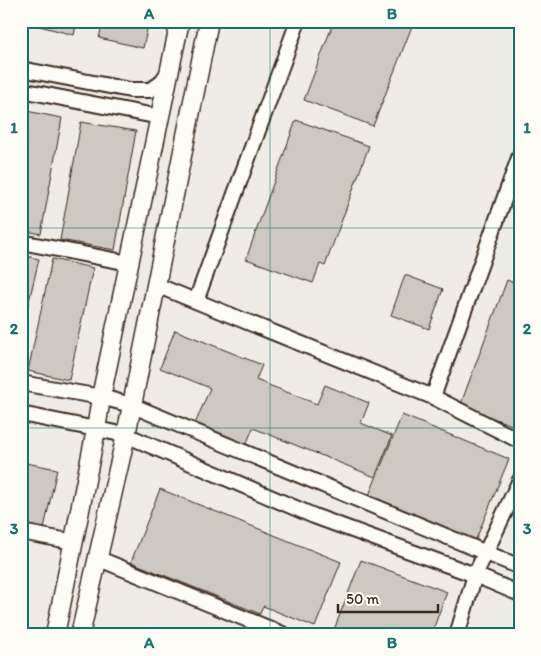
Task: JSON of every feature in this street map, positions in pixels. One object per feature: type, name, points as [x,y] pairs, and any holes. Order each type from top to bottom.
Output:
[{"type":"main road","points":[[55,635],[101,397],[180,21]]},
{"type":"main road","points":[[80,635],[126,435],[209,21]]},
{"type":"street","points":[[196,301],[298,21]]},
{"type":"street","points":[[21,69],[130,90],[150,90],[160,84],[170,68]]},
{"type":"street","points":[[21,90],[160,117]]},
{"type":"street","points":[[433,397],[520,155]]},
{"type":"street","points":[[21,242],[129,263]]},
{"type":"street","points":[[156,285],[433,397],[520,441]]},
{"type":"street","points":[[21,383],[101,397],[131,405],[520,567]]},
{"type":"street","points":[[21,414],[126,435],[314,516],[520,594]]},
{"type":"street","points":[[457,635],[475,576],[520,480]]},
{"type":"street","points":[[21,532],[74,542]]},
{"type":"street","points":[[97,558],[285,635]]},
{"type":"shaded area","points":[[21,21],[520,21],[520,635],[21,635]]},
{"type":"building","points":[[28,21],[77,21],[74,35],[28,23]]},
{"type":"building","points":[[103,21],[149,21],[143,48],[99,38]]},
{"type":"building","points":[[334,21],[414,21],[373,126],[304,100]]},
{"type":"building","points":[[21,110],[62,118],[41,234],[21,230]]},
{"type":"building","points":[[296,120],[369,146],[325,266],[320,264],[313,283],[246,259]]},
{"type":"building","points":[[81,122],[136,131],[115,250],[60,240]]},
{"type":"building","points":[[21,255],[39,259],[22,331],[21,331]]},
{"type":"building","points":[[52,259],[93,268],[69,380],[28,371]]},
{"type":"building","points":[[405,275],[443,289],[429,329],[391,315]]},
{"type":"building","points":[[507,280],[520,285],[520,428],[460,406]]},
{"type":"building","points":[[175,330],[262,365],[256,380],[317,404],[325,385],[369,403],[361,423],[392,436],[375,477],[253,428],[246,445],[195,424],[210,388],[160,368]]},
{"type":"building","points":[[402,415],[509,459],[474,544],[367,500]]},
{"type":"building","points":[[21,462],[57,469],[43,533],[21,528]]},
{"type":"building","points":[[160,489],[341,562],[315,627],[263,606],[260,614],[131,562]]},
{"type":"building","points":[[361,560],[447,592],[431,635],[332,635]]}]
